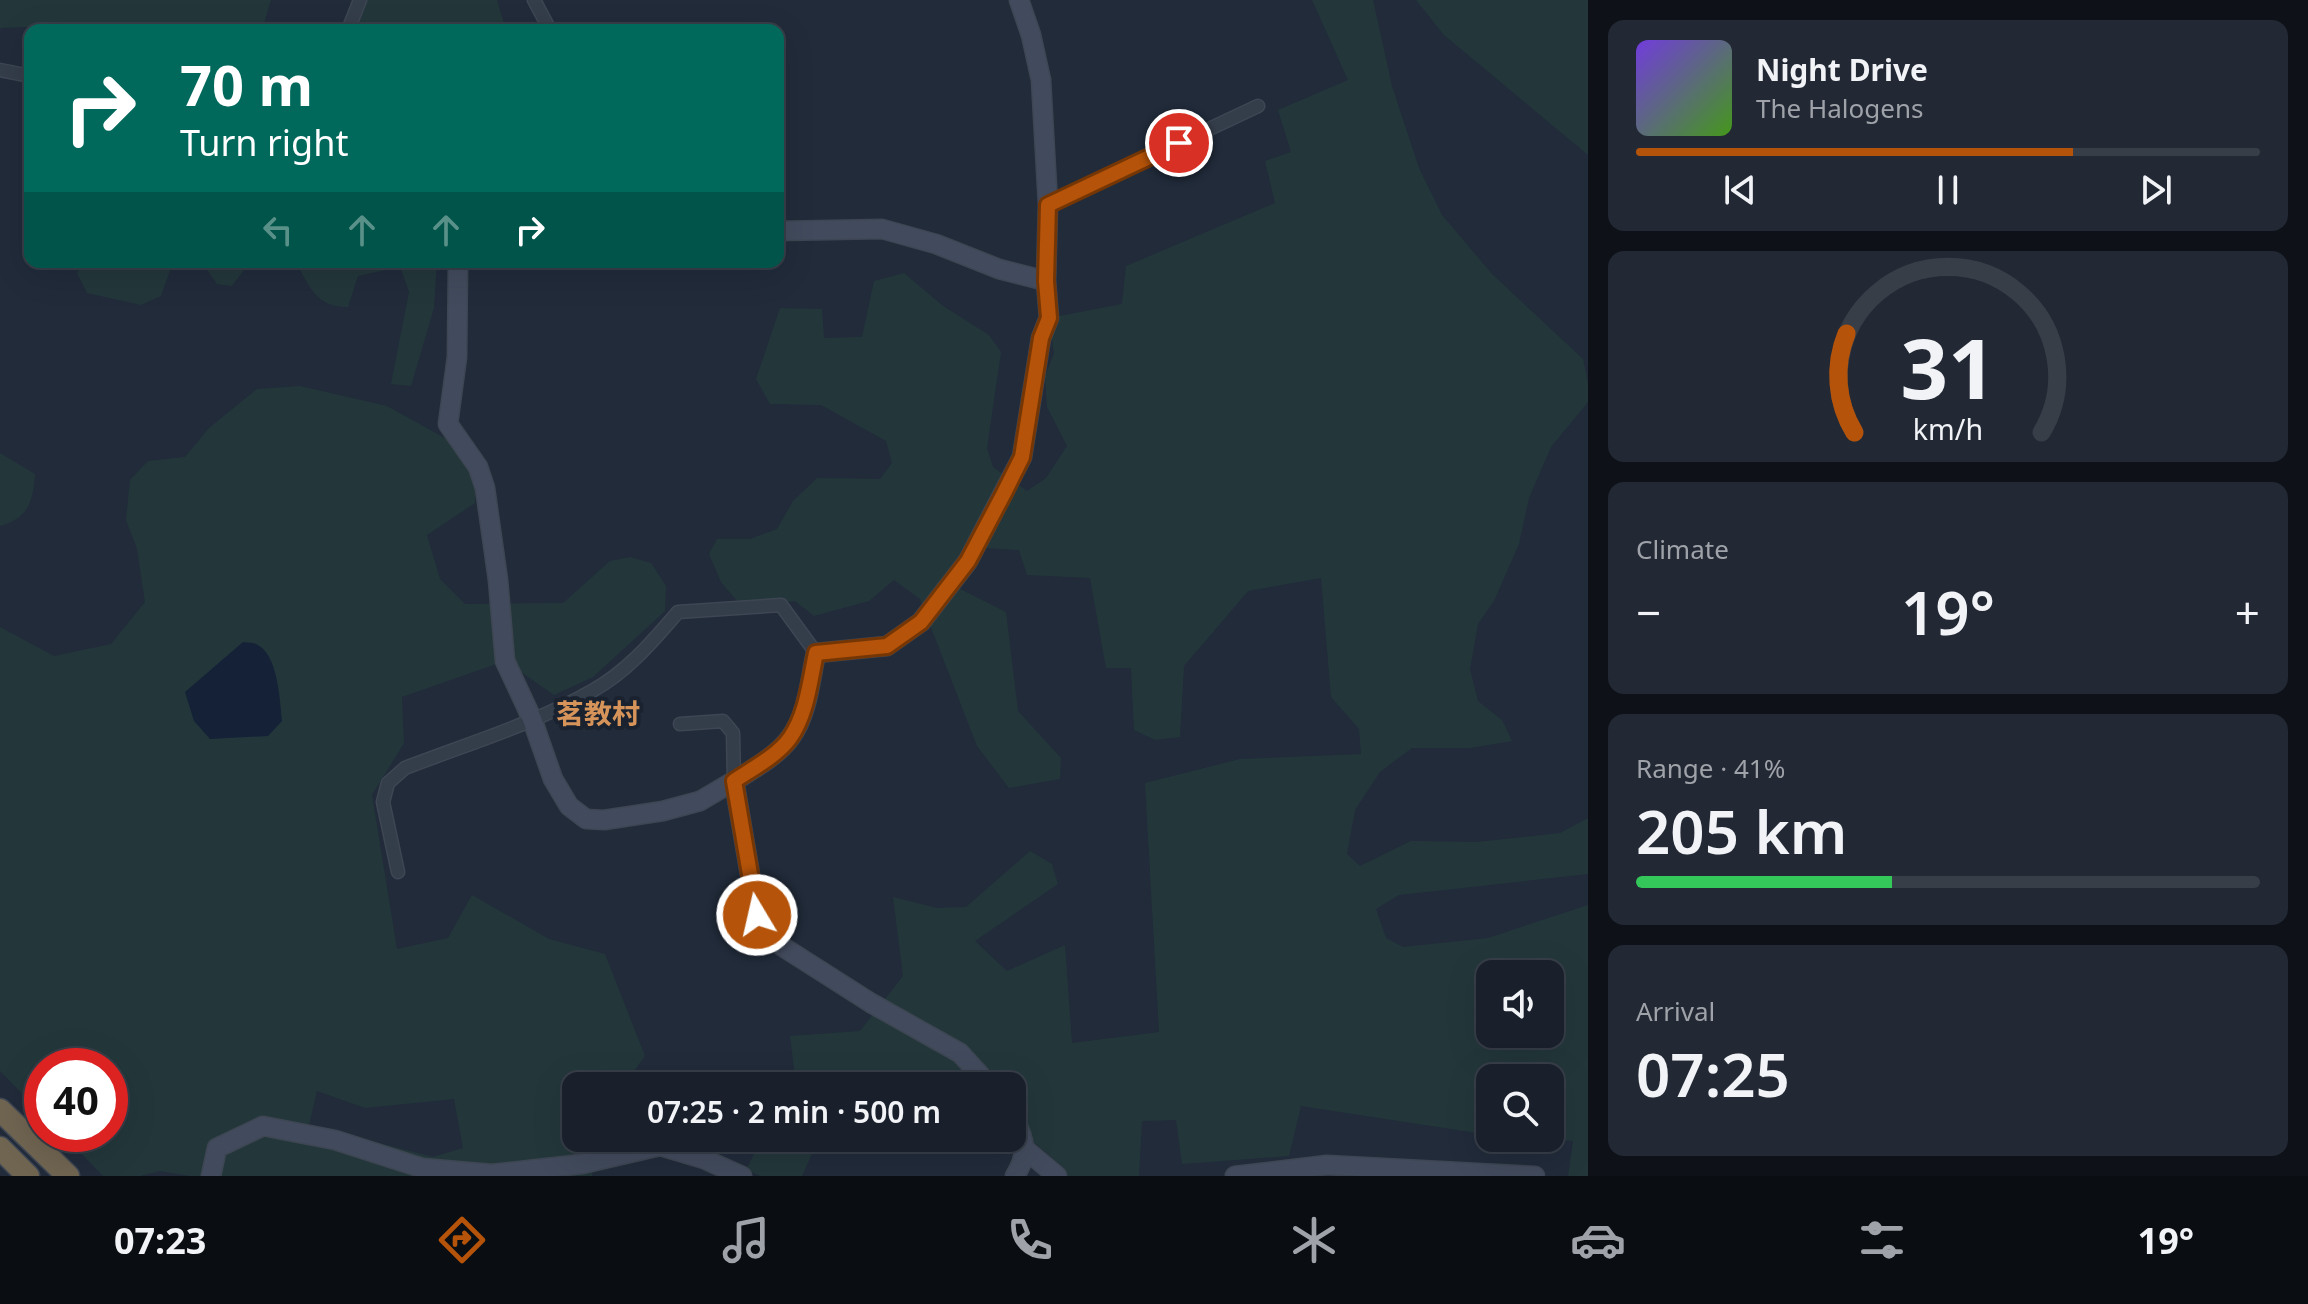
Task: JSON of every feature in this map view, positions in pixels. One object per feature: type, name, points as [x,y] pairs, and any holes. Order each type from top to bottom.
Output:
[{"type":"highway","points":[[0,1110],[68,1176]]},
{"type":"highway","points":[[0,1148],[28,1176]]},
{"type":"street","points":[[350,24],[360,0]]},
{"type":"street","points":[[534,0],[547,24]]},
{"type":"street","points":[[816,653],[887,646],[921,622],[968,561],[1022,457],[1041,338],[1049,318],[1046,281],[1048,205],[1041,80],[1019,0]]},
{"type":"street","points":[[0,70],[24,75]]},
{"type":"street","points":[[1048,205],[1258,106]]},
{"type":"street","points":[[784,231],[882,229],[936,244],[999,269],[1046,281]]},
{"type":"street","points":[[398,872],[383,802],[388,783],[405,768],[532,719],[595,690],[642,653],[678,612],[781,605],[816,653],[804,711],[790,739],[734,781],[700,801],[663,811],[604,820],[586,819],[569,806],[553,779],[532,719],[505,661],[485,488],[478,467],[448,424],[457,357],[458,268]]},
{"type":"street","points":[[680,724],[723,721],[733,733],[734,781],[757,915],[769,938],[871,1003],[960,1053],[977,1072]]},
{"type":"street","points":[[211,1176],[217,1148],[263,1126],[335,1140],[422,1168],[492,1174],[582,1164],[660,1146],[704,1159],[742,1176]]},
{"type":"street","points":[[1026,1150],[1057,1176]]},
{"type":"street","points":[[1015,1176],[1026,1152]]},
{"type":"street","points":[[1235,1176],[1327,1165],[1535,1176]]},
{"type":"green space","points":[[0,0],[271,0],[264,24],[24,24],[24,27],[0,28]]},
{"type":"green space","points":[[356,0],[497,0],[504,24],[357,24]]},
{"type":"green space","points":[[1312,0],[1373,0],[1392,86],[1419,168],[1442,215],[1492,274],[1583,359],[1588,402],[1551,447],[1529,498],[1519,544],[1494,601],[1478,624],[1470,669],[1478,701],[1502,720],[1512,741],[1470,748],[1412,748],[1380,772],[1355,810],[1347,854],[1360,866],[1411,841],[1477,842],[1560,833],[1588,818],[1588,874],[1399,895],[1376,909],[1386,938],[1403,947],[1488,938],[1588,905],[1588,1176],[1568,1176],[1573,1141],[1564,1140],[1564,1064],[1476,1064],[1476,1133],[1301,1106],[1289,1156],[1182,1164],[1176,1120],[1142,1121],[1139,1176],[1064,1176],[1064,1168],[1036,1144],[1026,1141],[1026,1072],[794,1072],[790,1036],[860,1031],[903,976],[893,897],[937,908],[966,907],[1030,851],[1052,864],[1058,884],[975,941],[1007,971],[1065,945],[1072,1043],[1159,1032],[1145,783],[1240,759],[1361,754],[1359,729],[1331,697],[1321,578],[1248,591],[1184,666],[1180,737],[1155,740],[1134,730],[1131,668],[1106,668],[1090,578],[1027,575],[1019,550],[970,547],[944,581],[1006,612],[1018,711],[1061,758],[1060,779],[1009,788],[977,746],[920,599],[894,580],[869,601],[814,616],[795,601],[743,608],[721,582],[709,554],[717,539],[750,539],[777,529],[793,501],[817,478],[880,479],[892,463],[886,441],[821,405],[770,404],[756,379],[780,308],[822,309],[824,338],[862,337],[874,281],[904,273],[943,306],[989,335],[1001,352],[987,448],[993,467],[1027,491],[1046,478],[1067,446],[1047,407],[1045,377],[1054,353],[1049,318],[1122,304],[1126,266],[1275,203],[1265,161],[1291,152],[1278,110],[1348,80]]},
{"type":"green space","points":[[1416,0],[1588,0],[1588,155],[1444,35]]},
{"type":"green space","points":[[80,268],[171,268],[161,296],[141,305],[87,293],[77,273]]},
{"type":"green space","points":[[206,268],[246,268],[232,286],[217,284]]},
{"type":"green space","points":[[299,268],[395,268],[358,276],[348,307],[328,303],[310,287]]},
{"type":"green space","points":[[395,268],[437,268],[434,308],[411,386],[391,384],[409,292],[401,269]]},
{"type":"green space","points":[[300,386],[387,406],[452,442],[476,481],[475,503],[427,535],[440,579],[465,604],[563,603],[610,561],[630,557],[651,563],[666,586],[665,611],[593,677],[554,695],[505,661],[402,697],[404,743],[372,795],[397,949],[448,938],[472,895],[549,939],[605,954],[645,1056],[633,1072],[562,1072],[562,1152],[595,1152],[592,1176],[190,1176],[160,1171],[140,1176],[103,1176],[80,1152],[128,1152],[128,1048],[24,1048],[24,1096],[0,1071],[0,627],[54,656],[111,644],[145,602],[137,549],[126,520],[130,480],[148,461],[185,457],[209,428],[257,389]],"holes":[[[317,1091],[365,1108],[454,1099],[463,1148],[433,1157],[309,1125]]]},
{"type":"green space","points":[[0,453],[35,474],[28,507],[10,523],[0,526]]},
{"type":"green space","points":[[755,1152],[813,1152],[802,1176],[761,1176],[746,1170]]},
{"type":"water","points":[[243,642],[256,644],[269,657],[279,690],[282,721],[268,736],[210,739],[194,721],[185,692]]},
{"type":"district","name":"茗教村","points":[[598,713]]},
{"type":"route","points":[[757,915],[734,781],[790,739],[804,711],[816,653],[887,646],[921,622],[968,561],[1022,457],[1041,338],[1049,318],[1046,281],[1048,205],[1179,143]]}]
